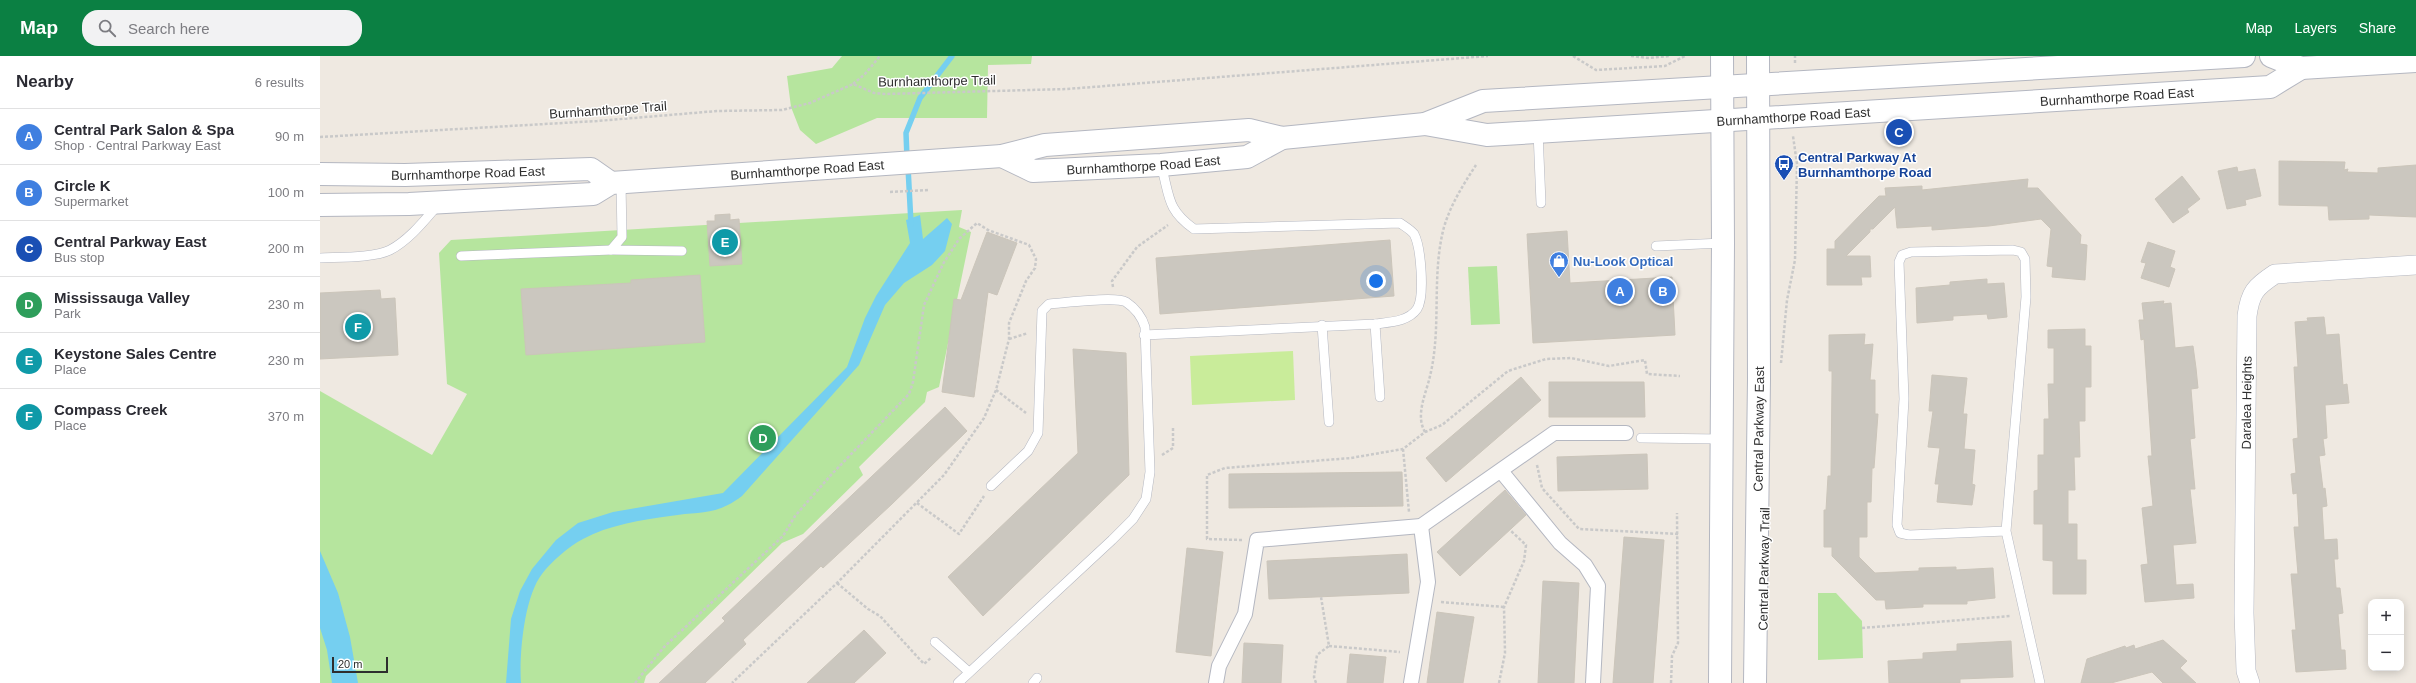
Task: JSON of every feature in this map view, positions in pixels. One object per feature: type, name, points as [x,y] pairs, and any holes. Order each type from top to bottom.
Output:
[{"type":"main road","points":[[1720,683],[1723,243],[1722,56]]},
{"type":"main road","name":"Central Parkway East","points":[[1755,683],[1759,379],[1758,56]]},
{"type":"main road","name":"Burnhamthorpe Road East","points":[[1425,124],[1483,101],[2160,58],[2244,56]]},
{"type":"main road","name":"Burnhamthorpe Road East","points":[[2271,56],[2301,68],[2416,61]]},
{"type":"main road","name":"Burnhamthorpe Road East","points":[[320,205],[440,202],[593,194],[616,183],[887,164],[937,159],[1002,156],[1045,145],[1249,130],[1282,138],[1425,124],[1487,135],[2270,87],[2301,68]]},
{"type":"main road","name":"Burnhamthorpe Road East","points":[[1002,156],[1033,171],[1161,165],[1247,157],[1282,138]]},
{"type":"main road","name":"Burnhamthorpe Road East","points":[[320,174],[412,175],[591,169],[616,183]]},
{"type":"street","name":"Daralea Heights","points":[[2250,683],[2246,671],[2244,613],[2247,316],[2250,298],[2260,283],[2275,274],[2416,265]]},
{"type":"street","points":[[1216,683],[1219,666],[1245,614],[1257,540],[1421,526],[1554,433],[1626,433]]},
{"type":"street","points":[[1500,471],[1560,543],[1585,565],[1598,586],[1594,683]]},
{"type":"street","points":[[1412,683],[1428,582],[1421,526]]},
{"type":"lane","points":[[1538,132],[1541,204]]},
{"type":"lane","points":[[1144,335],[1322,325],[1375,324],[1405,319],[1417,310],[1422,297],[1418,244],[1413,233],[1400,223],[1194,229],[1181,220],[1172,208],[1161,165]]},
{"type":"lane","points":[[612,250],[622,237],[616,183]]},
{"type":"lane","points":[[320,258],[365,255],[390,250],[418,228],[440,202]]},
{"type":"lane","points":[[1656,246],[1723,243]]},
{"type":"lane","points":[[461,256],[612,250],[682,251]]},
{"type":"lane","points":[[2006,531],[1909,535],[1900,533],[1897,525],[1904,399],[1899,262],[1902,255],[1911,252],[2013,250],[2021,252],[2025,259],[2026,297],[2006,531],[2040,683]]},
{"type":"lane","points":[[958,683],[1133,519],[1146,499],[1149,464],[1144,335],[1145,327],[1137,312],[1126,302],[1114,300],[1049,304],[1042,311],[1040,330],[1038,432],[1028,451],[991,486]]},
{"type":"lane","points":[[1375,324],[1380,397]]},
{"type":"lane","points":[[1322,325],[1329,422]]},
{"type":"lane","points":[[1641,438],[1721,439]]},
{"type":"lane","points":[[935,642],[969,672]]},
{"type":"path","points":[[852,84],[865,74],[880,56]]},
{"type":"path","name":"Burnhamthorpe Trail","points":[[320,137],[584,122],[717,111],[782,110],[810,103],[852,84],[874,93],[885,94],[1067,89],[1488,56]]},
{"type":"path","points":[[1573,56],[1596,70],[1665,66],[1686,56]]},
{"type":"path","points":[[1631,56],[1649,58],[1670,56]]},
{"type":"path","points":[[1780,370],[1786,300],[1795,260],[1797,164],[1793,144]]},
{"type":"path","points":[[1425,432],[1419,419],[1433,365],[1438,257],[1444,228],[1454,199],[1476,165]]},
{"type":"path","points":[[890,192],[928,190]]},
{"type":"path","points":[[1114,300],[1112,281],[1137,247],[1167,226],[1181,220]]},
{"type":"path","points":[[635,683],[664,647],[784,536],[795,516],[831,475],[909,394],[913,382],[924,305],[943,264],[960,239],[977,223],[988,230],[1029,246],[1036,259],[1035,268],[1026,281],[1009,323],[1009,340],[996,390],[984,418],[944,475],[837,583],[732,683]]},
{"type":"path","points":[[1009,340],[1040,330]]},
{"type":"path","points":[[1257,540],[1207,539],[1207,475],[1226,468],[1351,458],[1403,449],[1425,432],[1442,425],[1508,371],[1546,359],[1571,358],[1609,366],[1645,360],[1647,374],[1680,376]]},
{"type":"path","points":[[996,390],[1022,412],[1038,417]]},
{"type":"path","points":[[1149,464],[1173,448],[1173,427]]},
{"type":"path","points":[[1533,448],[1542,488],[1579,529],[1678,534]]},
{"type":"path","points":[[1403,449],[1408,504]]},
{"type":"path","points":[[917,503],[958,534],[991,486]]},
{"type":"path","points":[[1671,683],[1672,656],[1678,643],[1678,512]]},
{"type":"path","points":[[1499,683],[1505,653],[1504,607],[1524,561],[1526,546],[1510,530]]},
{"type":"path","points":[[837,583],[868,609],[880,616],[921,661]]},
{"type":"path","points":[[1321,597],[1329,646]]},
{"type":"path","points":[[1424,601],[1504,607]]},
{"type":"path","points":[[1862,628],[2025,615]]},
{"type":"path","points":[[1316,683],[1314,677],[1317,655],[1329,646],[1416,653]]},
{"type":"green space","points":[[842,56],[1032,56],[1031,64],[988,65],[987,118],[877,118],[816,144],[800,130],[791,107],[787,76],[832,68]]},
{"type":"green space","points":[[962,210],[959,227],[971,232],[939,387],[927,392],[925,402],[859,467],[863,475],[803,534],[782,543],[646,676],[644,683],[320,683],[320,391],[432,455],[467,394],[447,384],[439,253],[451,240]]},
{"type":"green space","points":[[1497,266],[1500,324],[1471,325],[1468,267]]},
{"type":"green space","points":[[1293,351],[1295,400],[1192,405],[1190,356]]},
{"type":"green space","points":[[1818,593],[1836,593],[1862,621],[1863,658],[1818,660]]},
{"type":"water","points":[[920,215],[923,239],[947,218],[952,224],[945,251],[932,265],[904,283],[885,305],[859,365],[742,496],[733,502],[724,507],[708,512],[648,519],[603,530],[572,546],[550,564],[536,584],[527,611],[522,642],[521,683],[506,683],[511,619],[520,591],[532,569],[556,540],[578,523],[613,512],[723,493],[847,367],[865,318],[876,296],[910,243],[906,220]]},
{"type":"water","points":[[320,551],[338,593],[350,637],[358,683],[332,683],[327,650],[320,628]]},
{"type":"building","points":[[2279,161],[2345,162],[2344,170],[2348,169],[2347,172],[2378,173],[2378,168],[2416,165],[2416,217],[2369,215],[2369,219],[2329,220],[2328,206],[2279,205]]},
{"type":"building","points":[[2237,167],[2238,172],[2255,169],[2261,196],[2245,200],[2246,205],[2227,209],[2218,171]]},
{"type":"building","points":[[2182,176],[2200,199],[2187,209],[2189,212],[2173,223],[2155,199]]},
{"type":"building","points":[[2028,179],[2027,188],[2038,188],[2081,235],[2080,244],[2087,245],[2085,280],[2052,277],[2053,267],[2047,266],[2051,229],[2041,219],[1989,226],[1932,230],[1932,226],[1897,228],[1895,207],[1873,229],[1870,229],[1870,232],[1846,256],[1870,256],[1871,277],[1861,277],[1862,285],[1827,285],[1827,249],[1835,249],[1835,241],[1879,196],[1886,196],[1885,188],[1922,186],[1922,190]]},
{"type":"building","points":[[730,214],[730,220],[739,219],[742,264],[710,266],[707,221],[715,221],[715,215]]},
{"type":"building","points":[[1567,231],[1570,283],[1672,277],[1675,335],[1533,343],[1527,234]]},
{"type":"building","points":[[987,232],[1017,243],[997,295],[988,292],[974,397],[942,392],[954,299],[961,300]]},
{"type":"building","points":[[1390,240],[1394,296],[1160,314],[1156,258]]},
{"type":"building","points":[[2148,242],[2175,251],[2170,267],[2175,269],[2169,287],[2141,278],[2146,263],[2141,262]]},
{"type":"building","points":[[700,275],[705,342],[526,355],[521,289],[631,283],[631,280]]},
{"type":"building","points":[[1987,279],[1987,284],[2004,283],[2007,317],[1988,319],[1987,314],[1953,316],[1953,320],[1917,323],[1916,288],[1950,285],[1950,282]]},
{"type":"building","points":[[380,290],[381,299],[395,298],[398,355],[320,359],[320,293]]},
{"type":"building","points":[[2164,301],[2163,304],[2171,303],[2175,348],[2193,346],[2196,368],[2198,388],[2191,389],[2195,438],[2190,439],[2195,489],[2190,489],[2196,543],[2173,545],[2176,585],[2193,584],[2194,598],[2145,602],[2141,565],[2148,564],[2142,508],[2153,506],[2148,456],[2152,456],[2144,339],[2141,340],[2139,320],[2144,320],[2142,303]]},
{"type":"building","points":[[2324,317],[2326,335],[2339,334],[2343,385],[2347,384],[2349,403],[2325,405],[2327,438],[2323,439],[2325,455],[2319,456],[2323,489],[2325,488],[2327,506],[2322,507],[2324,540],[2337,539],[2338,559],[2334,559],[2336,588],[2340,588],[2343,613],[2338,614],[2341,650],[2345,650],[2346,669],[2296,672],[2292,630],[2296,630],[2291,574],[2298,574],[2294,527],[2299,527],[2297,493],[2293,494],[2291,474],[2296,473],[2293,439],[2298,438],[2294,367],[2298,367],[2295,322],[2308,321],[2307,318]]},
{"type":"building","points":[[2085,329],[2085,346],[2091,346],[2091,387],[2085,387],[2085,421],[2079,421],[2080,457],[2074,457],[2075,490],[2068,490],[2068,524],[2077,524],[2077,560],[2086,560],[2086,594],[2053,594],[2053,561],[2043,560],[2043,524],[2034,524],[2034,491],[2038,490],[2038,455],[2044,455],[2044,419],[2049,419],[2048,384],[2054,384],[2054,348],[2048,348],[2048,330]]},
{"type":"building","points":[[1865,334],[1864,345],[1873,344],[1870,380],[1875,380],[1875,414],[1878,414],[1874,468],[1872,468],[1871,502],[1867,502],[1867,537],[1859,537],[1859,557],[1875,573],[1919,571],[1919,568],[1956,567],[1956,570],[1993,568],[1995,598],[1967,601],[1967,604],[1923,604],[1923,607],[1886,609],[1885,600],[1876,600],[1832,556],[1832,547],[1824,547],[1824,510],[1826,510],[1828,476],[1831,476],[1832,371],[1829,371],[1829,335]]},
{"type":"building","points":[[1073,349],[1126,353],[1129,475],[983,616],[948,577],[1078,453]]},
{"type":"building","points":[[1932,375],[1967,378],[1963,414],[1967,414],[1964,449],[1975,450],[1972,484],[1975,485],[1972,505],[1937,502],[1939,484],[1935,484],[1940,448],[1928,447],[1933,411],[1929,411]]},
{"type":"building","points":[[1521,377],[1541,400],[1446,482],[1426,458]]},
{"type":"building","points":[[1549,382],[1644,382],[1645,417],[1549,417]]},
{"type":"building","points":[[945,407],[967,431],[892,504],[823,568],[821,566],[743,640],[746,644],[705,683],[659,683],[725,621],[722,618]]},
{"type":"building","points":[[1647,454],[1648,489],[1558,491],[1557,457]]},
{"type":"building","points":[[1402,472],[1403,506],[1229,508],[1229,474]]},
{"type":"building","points":[[1505,490],[1526,515],[1460,576],[1437,552]]},
{"type":"building","points":[[1624,537],[1664,540],[1653,683],[1613,683]]},
{"type":"building","points":[[1187,548],[1223,552],[1211,656],[1176,652]]},
{"type":"building","points":[[1407,554],[1409,593],[1269,599],[1267,561]]},
{"type":"building","points":[[1543,581],[1579,583],[1574,683],[1538,683]]},
{"type":"building","points":[[1437,612],[1474,617],[1463,683],[1427,683]]},
{"type":"building","points":[[864,630],[886,653],[854,683],[807,683]]},
{"type":"building","points":[[2163,640],[2187,661],[2180,668],[2196,683],[2163,683],[2152,672],[2111,683],[2081,683],[2087,659],[2125,646],[2126,648],[2134,645],[2135,649]]},
{"type":"building","points":[[2011,641],[2013,677],[1960,679],[1960,683],[1889,683],[1888,661],[1923,659],[1923,653],[1957,651],[1957,644]]},
{"type":"building","points":[[1244,643],[1283,645],[1281,683],[1242,683]]},
{"type":"building","points":[[1350,654],[1386,657],[1383,683],[1347,683]]},
{"type":"waterway","points":[[907,158],[906,133],[920,98],[952,56]]},
{"type":"waterway","points":[[908,167],[911,224]]},
{"type":"place","name":"Central Parkway East","points":[[1899,132]]},
{"type":"place","name":"Central Parkway At Burnhamthorpe Road","points":[[1784,181]]},
{"type":"place","name":"Keystone Sales Centre","points":[[725,242]]},
{"type":"place","name":"Nu-Look Optical","points":[[1559,278]]},
{"type":"place","name":"Central Park Salon & Spa","points":[[1620,291]]},
{"type":"place","name":"Circle K","points":[[1663,291]]},
{"type":"place","name":"Compass Creek","points":[[358,327]]},
{"type":"place","name":"Mississauga Valley","points":[[763,438]]}]
